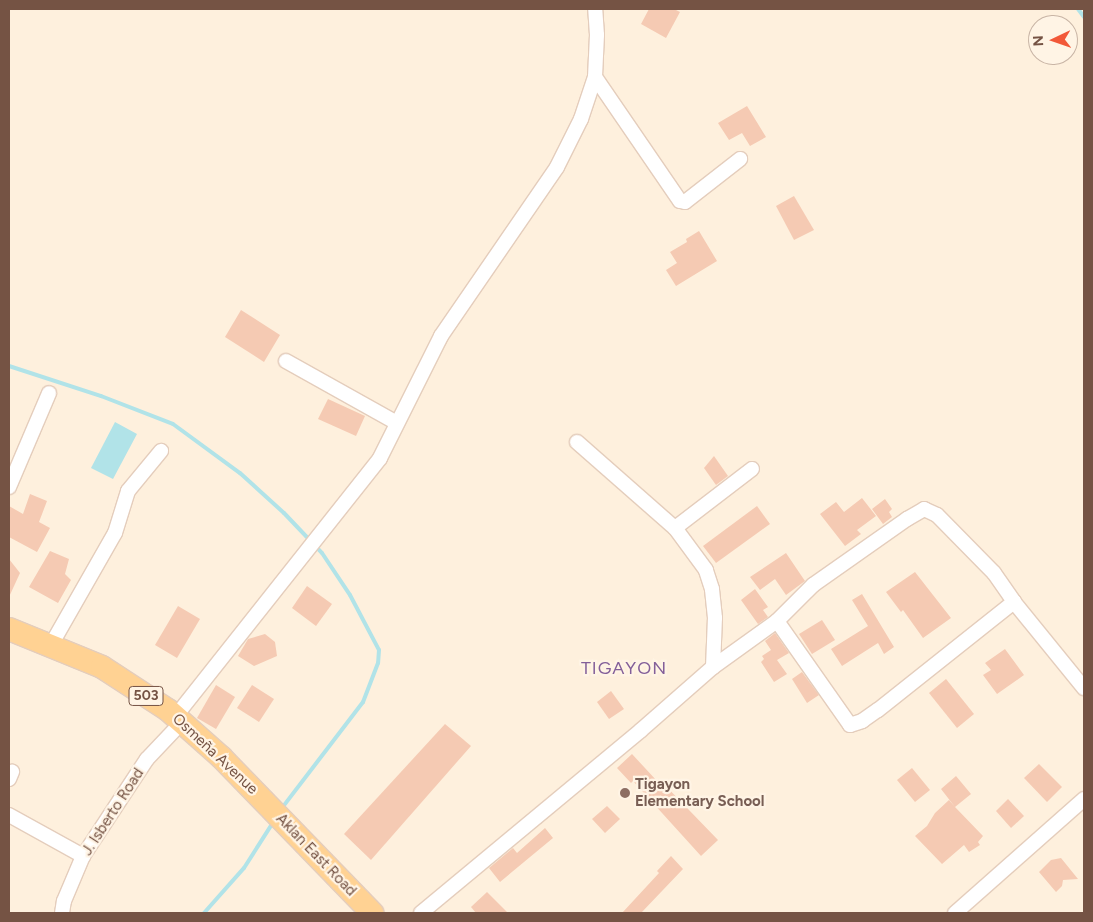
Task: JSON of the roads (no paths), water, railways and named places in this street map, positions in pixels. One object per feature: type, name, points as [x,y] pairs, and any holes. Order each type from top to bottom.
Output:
[{"type":"main road","name":"Osmeña Avenue","points":[[9,629],[102,667],[179,719],[261,797]]},
{"type":"main road","name":"Aklan East Road","points":[[261,797],[372,913]]},
{"type":"street","name":"J. Isberto Road","points":[[62,913],[64,901],[83,856],[147,760],[380,458],[441,336],[556,167],[581,119],[595,77],[597,35],[595,9]]},
{"type":"street","points":[[595,77],[680,201],[685,202],[740,159]]},
{"type":"street","points":[[286,361],[397,423]]},
{"type":"street","points":[[9,487],[49,393]]},
{"type":"street","points":[[577,442],[675,528],[706,570],[712,590],[715,618],[713,667]]},
{"type":"street","points":[[51,645],[115,533],[128,491],[160,451]]},
{"type":"street","points":[[675,528],[752,469]]},
{"type":"street","points":[[421,913],[640,731],[713,667],[776,620],[812,585],[906,518],[924,509],[937,515],[994,573],[1014,602],[1084,688]]},
{"type":"street","points":[[776,620],[850,725],[862,721],[878,710],[1014,602]]},
{"type":"street","points":[[954,913],[1084,799]]},
{"type":"street","points":[[9,814],[83,856]]},
{"type":"water","points":[[115,422],[137,434],[113,479],[91,468]]},
{"type":"waterway","points":[[1078,9],[1084,17]]},
{"type":"waterway","points":[[9,366],[101,396],[173,424],[240,473],[284,513],[322,553],[350,595],[379,650],[378,663],[363,702],[282,808]]},
{"type":"waterway","points":[[204,913],[244,868],[272,824]]},
{"type":"place","name":"Tigayon Elementary School","points":[[625,793]]},
{"type":"district","name":"TIGAYON","points":[[624,668]]}]
